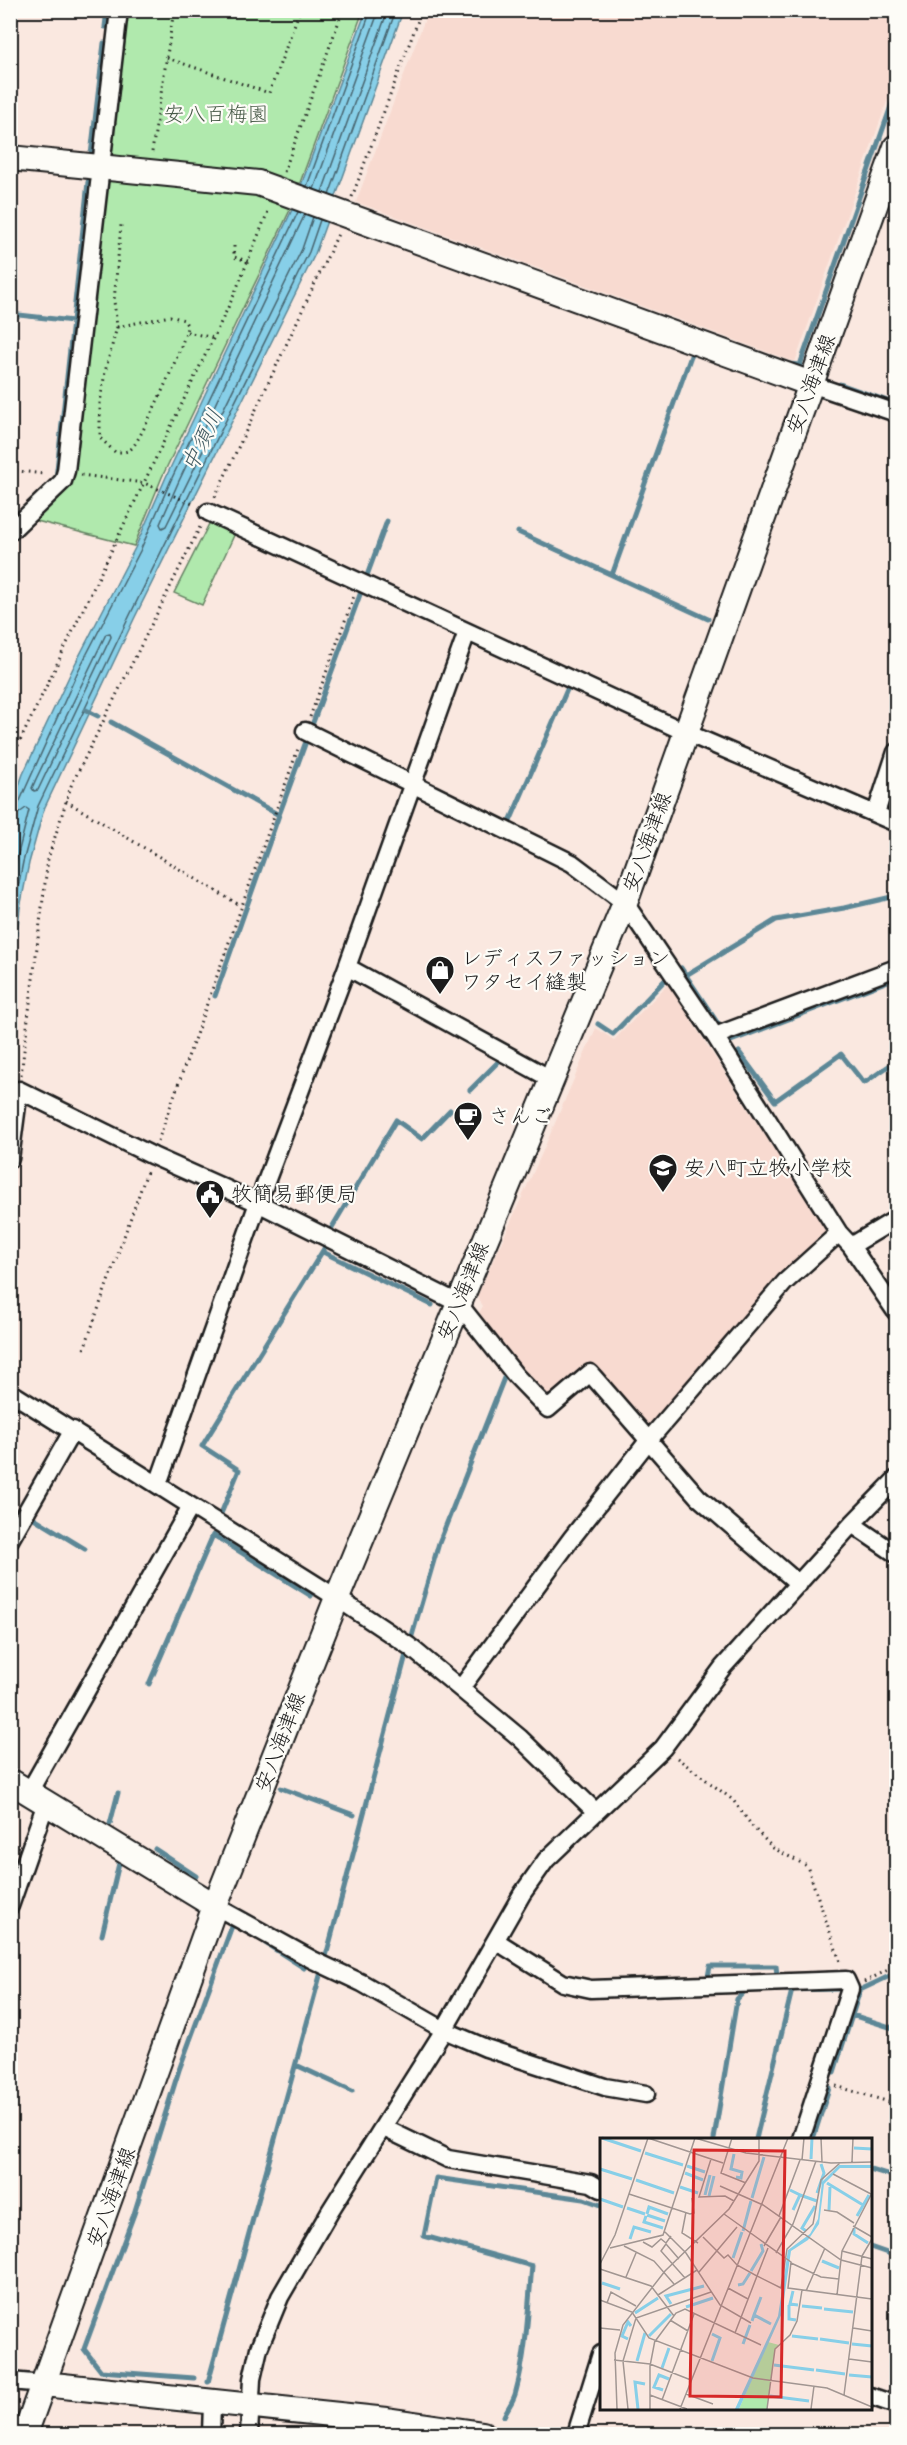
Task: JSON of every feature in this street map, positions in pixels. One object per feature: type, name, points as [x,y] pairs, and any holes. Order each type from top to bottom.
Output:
[{"type":"main road","name":"安八海津線","points":[[25,2434],[215,1906],[337,1598],[550,1079],[625,903],[896,151]]},
{"type":"main road","points":[[10,158],[101,169],[149,171],[240,181],[281,190],[811,384]]},
{"type":"main road","points":[[29,1792],[215,1906]]},
{"type":"main road","points":[[44,2384],[387,2420],[483,2434]]},
{"type":"street","points":[[10,532],[63,481],[65,474],[119,10]]},
{"type":"street","points":[[811,384],[897,413]]},
{"type":"street","points":[[203,509],[687,732],[897,823]]},
{"type":"street","points":[[158,1484],[467,632]]},
{"type":"street","points":[[305,731],[572,863],[625,903],[715,1036],[839,1233],[851,1246],[897,1312]]},
{"type":"street","points":[[876,813],[897,752]]},
{"type":"street","points":[[347,968],[550,1079]]},
{"type":"street","points":[[715,1036],[897,968]]},
{"type":"street","points":[[10,1159],[19,1090],[153,1156],[258,1203],[458,1303],[516,1376],[548,1409],[590,1373],[698,1497],[800,1584]]},
{"type":"street","points":[[851,1246],[897,1218]]},
{"type":"street","points":[[461,1688],[571,1539],[648,1441],[785,1282],[839,1233]]},
{"type":"street","points":[[10,1392],[158,1484],[409,1646],[520,1738],[596,1812]]},
{"type":"street","points":[[10,1540],[73,1430]]},
{"type":"street","points":[[249,2434],[252,2379],[260,2348],[280,2297],[330,2211],[444,2030],[522,1894],[546,1860],[663,1748],[723,1667],[852,1524],[897,1479]]},
{"type":"street","points":[[10,1906],[29,1792],[191,1506]]},
{"type":"street","points":[[852,1524],[897,1554]]},
{"type":"street","points":[[215,1906],[313,1960],[362,1983],[444,2030],[486,2048],[605,2087],[646,2094]]},
{"type":"street","points":[[496,1941],[563,1983],[591,1989],[848,1985],[801,2138]]},
{"type":"street","points":[[384,2128],[448,2159],[591,2183],[600,2188]]},
{"type":"street","points":[[576,2434],[600,2357]]},
{"type":"street","points":[[10,2381],[44,2384]]},
{"type":"street","points":[[871,2396],[897,2405]]},
{"type":"street","points":[[211,2434],[212,2403]]},
{"type":"path","points":[[149,171],[174,10]]},
{"type":"path","points":[[167,58],[270,93],[300,10]]},
{"type":"path","points":[[10,762],[116,547],[281,190],[344,10]]},
{"type":"path","points":[[19,1090],[48,859],[71,786],[203,509],[325,265],[342,212],[422,10]]},
{"type":"path","points":[[117,327],[170,315],[184,320],[187,325],[187,332],[131,449],[123,452],[115,452],[100,438],[100,403],[105,372],[117,327],[114,301],[121,225]]},
{"type":"path","points":[[234,246],[234,256],[248,261]]},
{"type":"path","points":[[187,332],[214,338]]},
{"type":"path","points":[[10,470],[144,483],[203,509]]},
{"type":"path","points":[[84,1349],[241,906],[360,580]]},
{"type":"path","points":[[66,801],[241,906]]},
{"type":"path","points":[[663,1748],[734,1800],[752,1826],[773,1848],[807,1866],[848,1985],[897,1966]]},
{"type":"path","points":[[820,2081],[897,2104]]},
{"type":"shaded area","points":[[428,11],[896,11],[896,76],[795,362],[356,202]]},
{"type":"shaded area","name":"安八町立牧小学校","points":[[668,984],[826,1231],[827,1239],[650,1427],[643,1426],[590,1364],[553,1396],[546,1396],[492,1332],[479,1313],[483,1306],[477,1296],[596,1028],[614,1040]]},
{"type":"green space","name":"安八百梅園","points":[[125,11],[363,11],[290,210],[162,477],[134,546],[29,519],[67,482]]},
{"type":"green space","points":[[211,520],[236,531],[202,605],[174,593]]},
{"type":"water","name":"中須川","points":[[366,11],[403,11],[315,254],[135,617],[44,809],[29,863],[20,908],[11,989],[11,808],[23,774],[73,668],[135,548],[291,212]]},
{"type":"waterway","points":[[90,10],[107,12]]},
{"type":"waterway","points":[[105,27],[107,10]]},
{"type":"waterway","points":[[91,155],[104,43]]},
{"type":"waterway","points":[[788,364],[800,365],[896,92]]},
{"type":"waterway","points":[[56,479],[88,182]]},
{"type":"waterway","points":[[10,314],[73,321]]},
{"type":"waterway","points":[[692,353],[612,575],[708,619]]},
{"type":"waterway","points":[[840,384],[896,404]]},
{"type":"waterway","points":[[111,722],[279,815],[387,521]]},
{"type":"waterway","points":[[518,532],[612,575]]},
{"type":"waterway","points":[[508,826],[569,685]]},
{"type":"waterway","points":[[86,710],[98,716]]},
{"type":"waterway","points":[[215,996],[279,815]]},
{"type":"waterway","points":[[686,975],[776,920],[896,896]]},
{"type":"waterway","points":[[681,968],[718,1024]]},
{"type":"waterway","points":[[731,1041],[896,978]]},
{"type":"waterway","points":[[598,1024],[613,1034],[665,980]]},
{"type":"waterway","points":[[739,1052],[775,1101],[841,1054],[864,1083],[896,1061]]},
{"type":"waterway","points":[[470,1090],[500,1060]]},
{"type":"waterway","points":[[331,1229],[396,1120],[422,1139],[450,1110]]},
{"type":"waterway","points":[[220,1516],[239,1470],[202,1446],[325,1247]]},
{"type":"waterway","points":[[323,1252],[432,1305]]},
{"type":"waterway","points":[[411,1639],[439,1543],[504,1378]]},
{"type":"waterway","points":[[34,1518],[85,1549]]},
{"type":"waterway","points":[[149,1684],[213,1535],[311,1596]]},
{"type":"waterway","points":[[325,1960],[407,1651]]},
{"type":"waterway","points":[[281,1788],[354,1815]]},
{"type":"waterway","points":[[110,1824],[118,1793]]},
{"type":"waterway","points":[[155,1849],[196,1876]]},
{"type":"waterway","points":[[102,1935],[120,1859]]},
{"type":"waterway","points":[[194,2378],[101,2371],[84,2349],[134,2214],[179,2070],[232,1926],[240,1926]]},
{"type":"waterway","points":[[265,1943],[304,1968]]},
{"type":"waterway","points":[[708,1977],[710,1966],[776,1966],[777,1975]]},
{"type":"waterway","points":[[208,2382],[321,1972]]},
{"type":"waterway","points":[[834,2072],[860,1990],[896,1973]]},
{"type":"waterway","points":[[785,1990],[839,1989]]},
{"type":"waterway","points":[[756,2138],[792,1990]]},
{"type":"waterway","points":[[714,2138],[737,1999],[745,1991],[749,1991]]},
{"type":"waterway","points":[[852,2015],[896,2029]]},
{"type":"waterway","points":[[296,2065],[352,2091]]},
{"type":"waterway","points":[[813,2138],[829,2088]]},
{"type":"waterway","points":[[871,2169],[896,2177]]},
{"type":"waterway","points":[[504,2416],[515,2395],[523,2360],[532,2266],[424,2236],[436,2178],[584,2199],[600,2205]]},
{"type":"waterway","points":[[871,2247],[896,2256]]},
{"type":"place","name":"レディスファッション ワタセイ縫製","points":[[440,996]]},
{"type":"place","name":"さんご","points":[[468,1142]]},
{"type":"place","name":"安八町立牧小学校","points":[[663,1194]]},
{"type":"place","name":"牧簡易郵便局","points":[[210,1220]]}]
